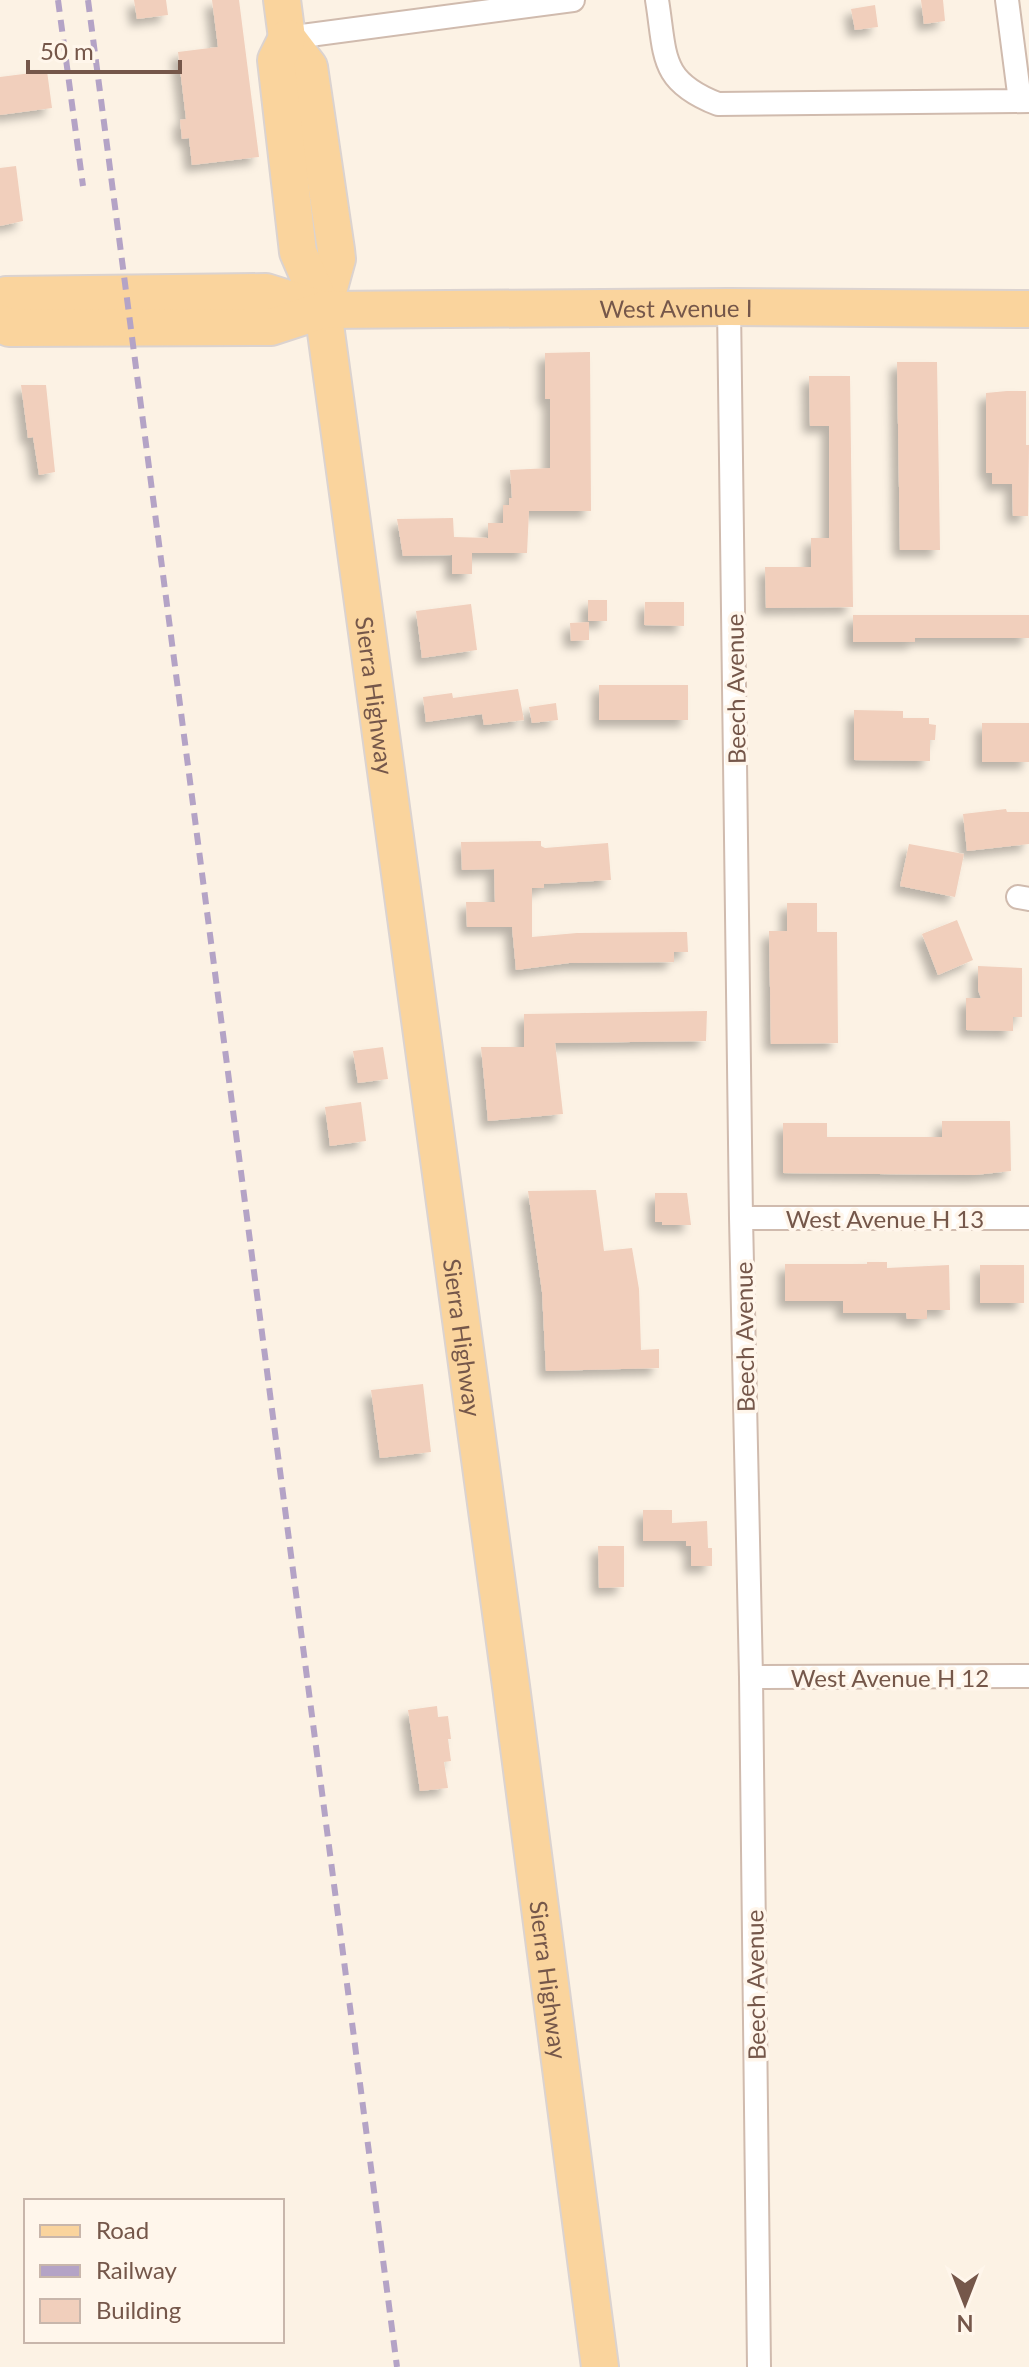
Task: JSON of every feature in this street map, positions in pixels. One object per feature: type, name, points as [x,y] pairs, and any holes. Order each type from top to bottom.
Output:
[{"type":"main road","name":"Sierra Highway","points":[[282,0],[287,38],[276,60],[298,252],[323,310],[513,1702],[600,2367]]},
{"type":"main road","name":"West Avenue I","points":[[0,299],[6,295],[266,292],[323,310]]},
{"type":"main road","name":"West Avenue I","points":[[0,323],[9,328],[271,327],[323,310],[729,307],[1029,309]]},
{"type":"street","points":[[287,38],[573,0]]},
{"type":"street","points":[[657,0],[672,74],[692,94],[718,104],[1024,101],[1007,0]]},
{"type":"street","name":"Beech Avenue","points":[[729,307],[759,2367]]},
{"type":"street","name":"West Avenue H 13","points":[[741,1218],[1029,1218]]},
{"type":"street","name":"West Avenue H 12","points":[[751,1677],[1029,1676]]},
{"type":"building","points":[[134,0],[166,0],[168,15],[137,19]]},
{"type":"building","points":[[212,0],[239,0],[259,157],[192,165],[189,138],[182,139],[180,120],[186,119],[178,52],[218,47]]},
{"type":"building","points":[[921,0],[943,0],[945,21],[924,24]]},
{"type":"building","points":[[875,5],[878,27],[855,30],[851,9]]},
{"type":"building","points":[[47,71],[52,108],[0,115],[0,77]]},
{"type":"building","points":[[16,166],[23,221],[0,226],[0,168]]},
{"type":"building","points":[[590,352],[591,511],[529,511],[527,553],[472,553],[472,574],[452,574],[452,555],[403,556],[397,519],[453,518],[454,537],[488,538],[488,523],[503,523],[503,505],[509,505],[509,498],[512,498],[510,470],[550,468],[550,399],[545,399],[545,353]]},
{"type":"building","points":[[897,362],[937,362],[940,550],[900,550]]},
{"type":"building","points":[[809,376],[850,376],[853,607],[766,608],[765,567],[811,567],[811,538],[829,538],[829,426],[810,426]]},
{"type":"building","points":[[21,385],[46,385],[55,472],[39,475],[33,437],[28,438]]},
{"type":"building","points":[[1026,391],[1028,516],[1013,516],[1012,484],[992,484],[992,473],[986,473],[986,393]]},
{"type":"building","points":[[588,600],[607,600],[607,621],[588,621]]},
{"type":"building","points":[[645,602],[684,602],[684,626],[644,625]]},
{"type":"building","points":[[471,604],[477,650],[422,658],[416,611]]},
{"type":"building","points":[[853,615],[1029,615],[1029,638],[915,638],[915,642],[853,642]]},
{"type":"building","points":[[589,622],[589,640],[571,641],[570,623]]},
{"type":"building","points":[[599,685],[688,685],[688,720],[599,720]]},
{"type":"building","points":[[518,689],[524,720],[484,725],[482,714],[426,722],[423,697],[452,693],[453,698]]},
{"type":"building","points":[[556,703],[558,720],[532,723],[529,707]]},
{"type":"building","points":[[854,710],[903,711],[903,718],[929,718],[929,724],[936,725],[935,740],[930,740],[930,761],[854,760]]},
{"type":"building","points":[[982,723],[1029,723],[1029,762],[982,762]]},
{"type":"building","points":[[1006,809],[1007,812],[1029,812],[1029,844],[967,851],[963,814]]},
{"type":"building","points":[[541,841],[541,846],[545,848],[608,843],[611,880],[544,884],[544,888],[532,888],[532,937],[577,933],[687,932],[688,952],[674,952],[674,962],[569,963],[516,970],[512,927],[467,927],[466,902],[495,902],[494,869],[462,870],[461,842]]},
{"type":"building","points":[[909,844],[964,854],[955,897],[900,886]]},
{"type":"building","points":[[787,903],[817,903],[817,932],[837,932],[838,1043],[771,1044],[769,931],[787,931]]},
{"type":"building","points":[[957,920],[973,960],[938,975],[922,934]]},
{"type":"building","points":[[978,966],[1022,968],[1022,1017],[1013,1017],[1013,1031],[966,1030],[966,998],[981,998]]},
{"type":"building","points":[[707,1011],[706,1041],[555,1043],[563,1114],[488,1121],[481,1047],[524,1047],[524,1014]]},
{"type":"building","points":[[383,1047],[388,1079],[358,1083],[353,1051]]},
{"type":"building","points":[[361,1102],[366,1141],[330,1146],[325,1107]]},
{"type":"building","points":[[942,1121],[1010,1121],[1011,1171],[975,1175],[783,1173],[783,1123],[827,1123],[827,1137],[942,1137]]},
{"type":"building","points":[[596,1190],[604,1251],[632,1248],[639,1289],[641,1350],[659,1349],[659,1368],[546,1371],[542,1292],[528,1191]]},
{"type":"building","points":[[655,1193],[687,1193],[691,1225],[662,1225],[662,1222],[655,1222]]},
{"type":"building","points":[[887,1262],[887,1268],[949,1265],[950,1310],[927,1310],[927,1319],[907,1319],[906,1313],[843,1313],[843,1301],[785,1301],[785,1264]]},
{"type":"building","points":[[980,1265],[1024,1265],[1024,1303],[980,1303]]},
{"type":"building","points":[[423,1384],[431,1452],[380,1458],[371,1390]]},
{"type":"building","points":[[643,1510],[672,1510],[672,1523],[707,1521],[712,1566],[691,1566],[691,1546],[686,1546],[686,1541],[643,1541]]},
{"type":"building","points":[[598,1546],[624,1546],[624,1587],[599,1588]]},
{"type":"building","points":[[437,1706],[438,1717],[448,1716],[451,1761],[444,1762],[448,1788],[420,1791],[408,1710]]},
{"type":"railway","points":[[58,0],[83,186]]},
{"type":"railway","points":[[88,0],[397,2367]]}]
